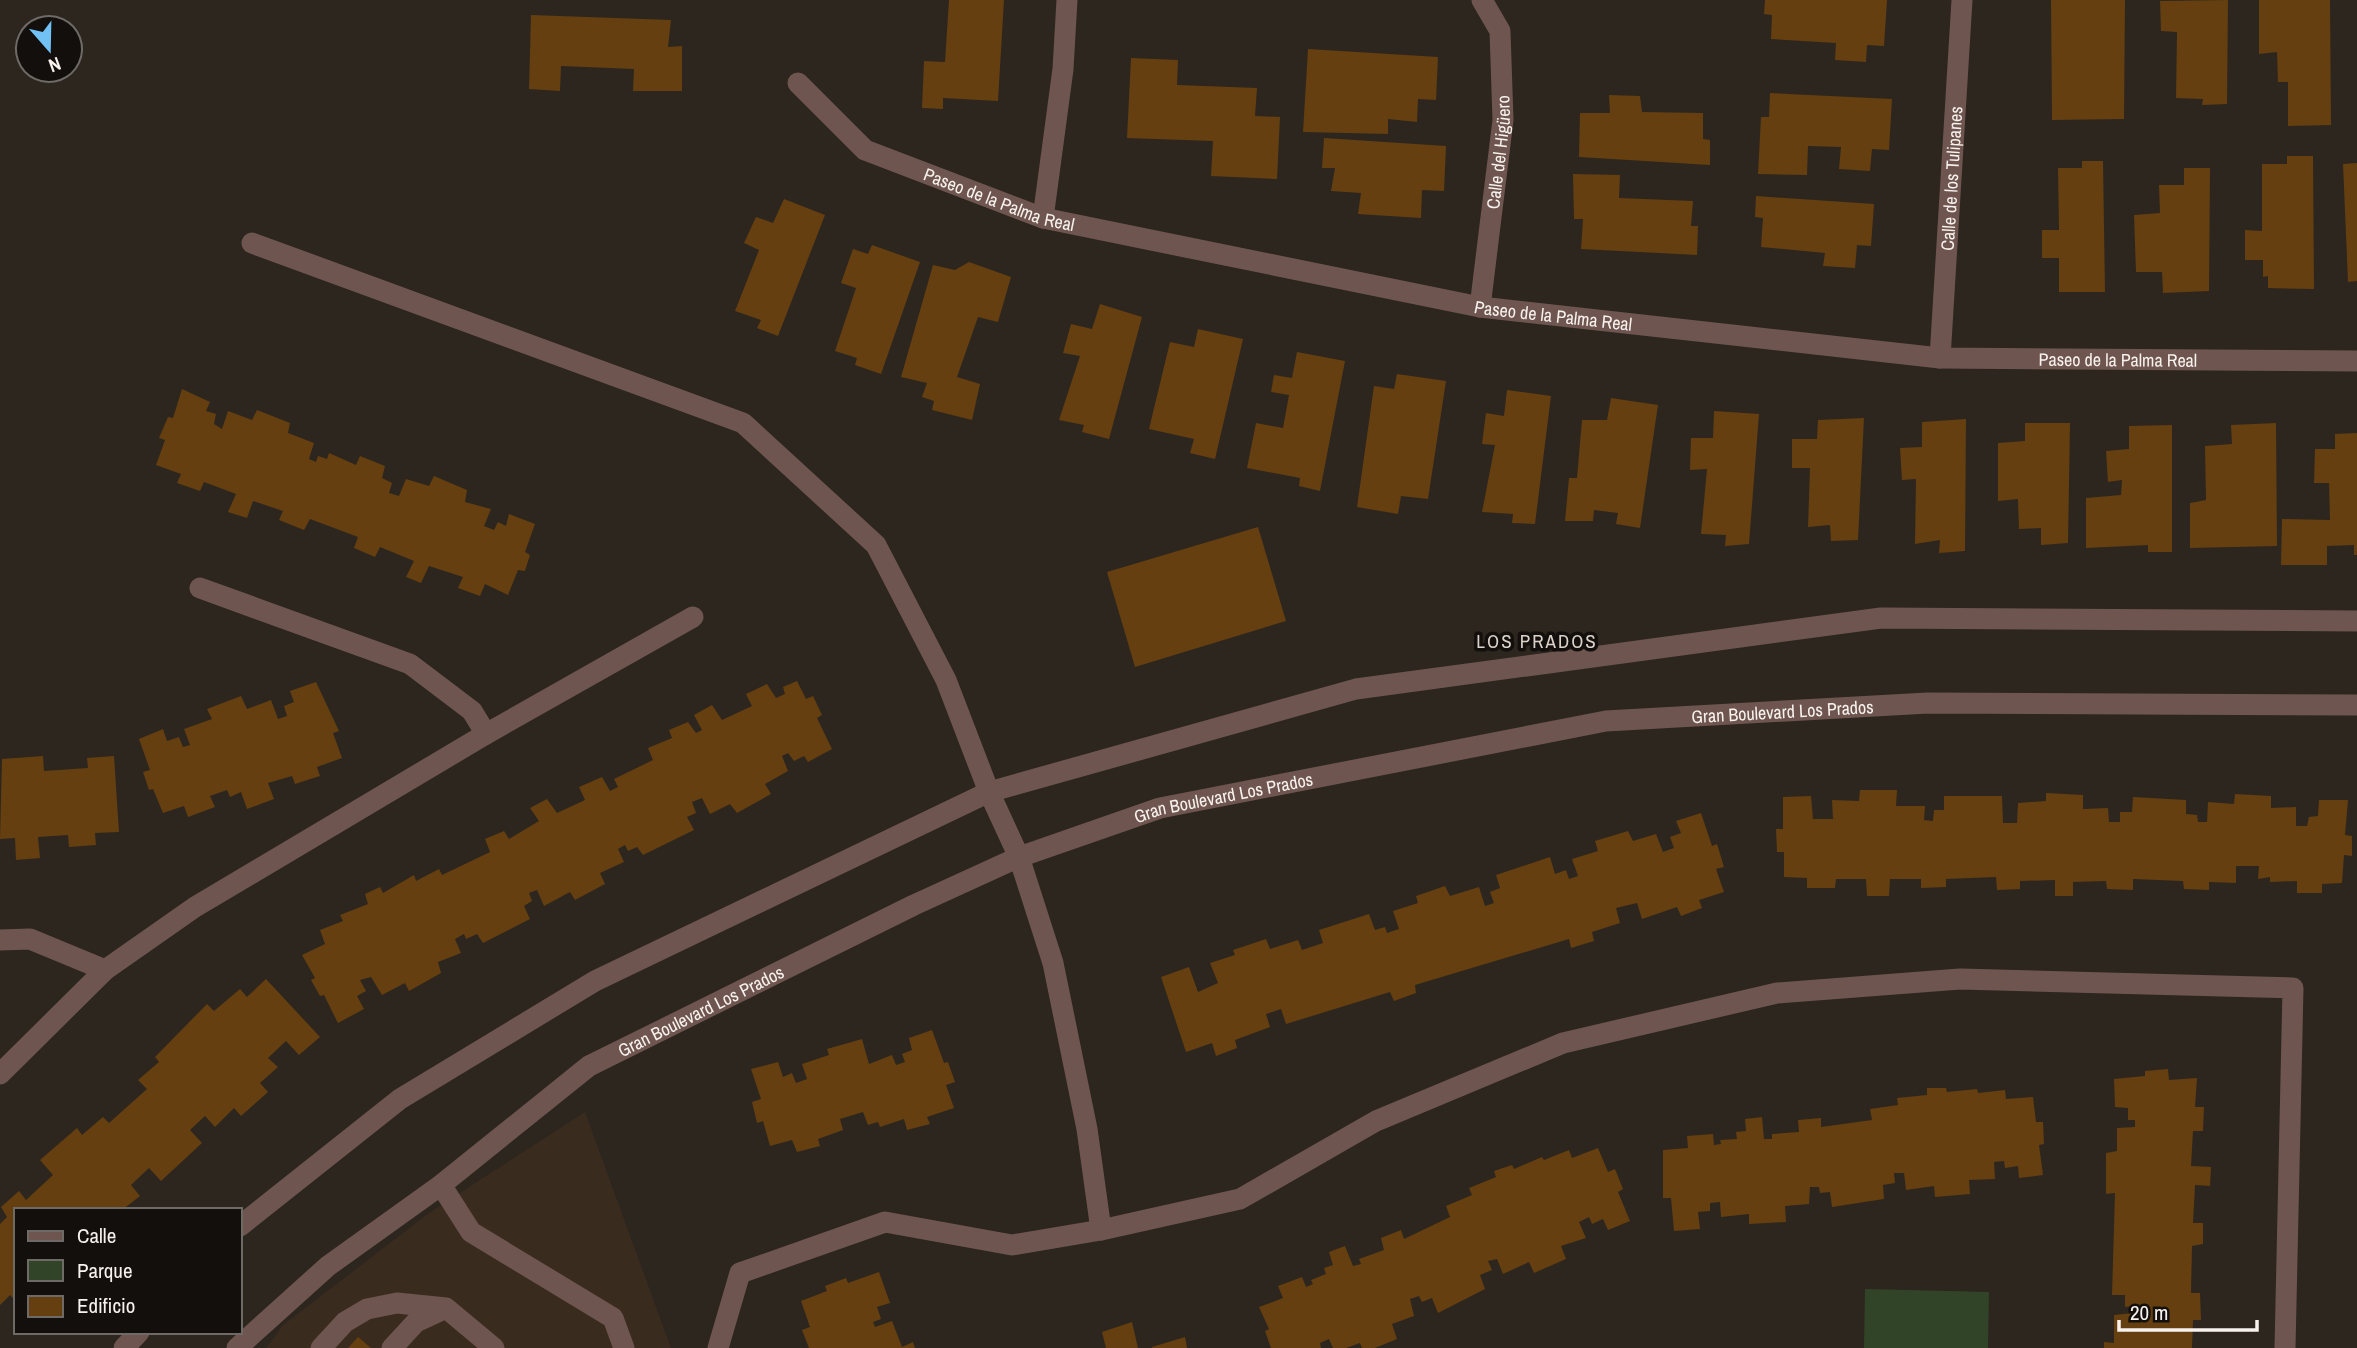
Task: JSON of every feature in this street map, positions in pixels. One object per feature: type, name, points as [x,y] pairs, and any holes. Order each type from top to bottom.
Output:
[{"type":"street","points":[[1043,218],[1063,69],[1067,0]]},
{"type":"street","name":"Calle del Higüero","points":[[1480,307],[1503,120],[1500,32],[1482,0]]},
{"type":"street","name":"Calle de los Tulipanes","points":[[1940,358],[1962,0]]},
{"type":"street","name":"Paseo de la Palma Real","points":[[798,83],[865,150],[1043,218],[1480,307],[1940,358],[2357,360]]},
{"type":"street","points":[[252,243],[743,423],[876,545],[946,680],[989,792],[1019,857],[1053,963],[1087,1129],[1101,1230]]},
{"type":"street","points":[[200,588],[410,664],[472,711],[486,734]]},
{"type":"street","points":[[0,1074],[105,970],[195,906],[486,734],[693,617]]},
{"type":"street","points":[[242,1224],[400,1099],[595,981],[989,792],[1356,689],[1881,618],[2357,621]]},
{"type":"street","name":"Gran Boulevard Los Prados","points":[[237,1348],[328,1266],[441,1185],[589,1066],[914,905],[1019,857],[1160,808],[1606,721],[1927,703],[2357,705]]},
{"type":"street","points":[[0,940],[30,939],[105,970]]},
{"type":"street","points":[[718,1348],[740,1273],[885,1222],[1012,1245],[1101,1230],[1240,1199],[1376,1121],[1563,1043],[1777,993],[1960,979],[2293,988],[2286,1348]]},
{"type":"street","points":[[441,1185],[471,1232],[613,1318],[624,1348]]},
{"type":"street","points":[[321,1348],[345,1322],[368,1309],[397,1303],[446,1308],[494,1348]]},
{"type":"street","points":[[392,1348],[416,1322],[446,1308]]},
{"type":"street","points":[[124,1348],[137,1334]]},
{"type":"shaded area","points":[[585,1112],[671,1348],[266,1348],[283,1325],[429,1213]]},
{"type":"green space","points":[[1865,1289],[1989,1292],[1988,1348],[1864,1348]]},
{"type":"building","points":[[949,0],[1004,0],[998,101],[943,98],[943,109],[922,108],[924,61],[945,62]]},
{"type":"building","points":[[1765,0],[1887,0],[1884,46],[1867,45],[1866,62],[1835,60],[1836,43],[1771,39],[1772,15],[1764,14]]},
{"type":"building","points":[[2051,0],[2125,0],[2124,119],[2052,120]]},
{"type":"building","points":[[2228,0],[2227,104],[2202,105],[2203,99],[2176,98],[2177,32],[2161,31],[2160,1]]},
{"type":"building","points":[[2259,0],[2330,0],[2331,125],[2288,126],[2288,82],[2278,82],[2277,52],[2259,54]]},
{"type":"building","points":[[531,15],[671,20],[668,47],[682,46],[682,91],[633,91],[634,69],[561,66],[560,91],[529,89]]},
{"type":"building","points":[[1308,49],[1438,57],[1436,100],[1418,99],[1417,122],[1388,119],[1388,134],[1303,132]]},
{"type":"building","points":[[1131,58],[1178,60],[1177,85],[1257,88],[1255,116],[1280,117],[1277,179],[1211,176],[1213,141],[1127,138]]},
{"type":"building","points":[[1770,93],[1892,99],[1889,150],[1872,149],[1870,171],[1839,169],[1841,147],[1808,146],[1807,175],[1758,174],[1761,117],[1769,117]]},
{"type":"building","points":[[1609,95],[1640,96],[1642,112],[1703,113],[1703,139],[1710,140],[1710,165],[1579,157],[1580,113],[1610,113]]},
{"type":"building","points":[[1324,138],[1446,146],[1444,191],[1422,190],[1421,218],[1358,214],[1361,193],[1331,191],[1335,168],[1322,168]]},
{"type":"building","points":[[2287,156],[2313,156],[2314,289],[2268,288],[2268,276],[2263,277],[2263,260],[2245,260],[2245,230],[2262,231],[2262,164],[2287,164]]},
{"type":"building","points":[[2082,161],[2103,161],[2105,292],[2059,292],[2059,258],[2042,258],[2042,230],[2059,230],[2058,168],[2082,168]]},
{"type":"building","points":[[2357,163],[2357,281],[2348,282],[2343,164]]},
{"type":"building","points":[[2184,168],[2210,168],[2209,291],[2163,293],[2162,272],[2136,272],[2134,215],[2160,213],[2159,185],[2184,185]]},
{"type":"building","points":[[1573,174],[1620,175],[1619,198],[1693,201],[1691,226],[1698,226],[1697,255],[1581,249],[1583,219],[1574,219]]},
{"type":"building","points":[[1756,196],[1874,204],[1871,246],[1857,245],[1855,268],[1823,266],[1825,253],[1761,247],[1763,218],[1755,217]]},
{"type":"building","points":[[784,199],[825,215],[778,336],[757,328],[761,320],[735,311],[759,250],[744,243],[756,217],[773,223]]},
{"type":"building","points":[[872,245],[920,262],[881,374],[855,365],[857,358],[835,351],[856,288],[841,283],[853,249],[868,254]]},
{"type":"building","points":[[969,262],[1011,277],[998,322],[978,317],[957,377],[980,384],[972,420],[932,410],[934,401],[922,397],[927,383],[901,377],[933,265],[955,270]]},
{"type":"building","points":[[1100,304],[1142,317],[1109,439],[1082,432],[1084,425],[1059,420],[1080,356],[1063,353],[1071,324],[1092,329]]},
{"type":"building","points":[[1198,329],[1243,339],[1215,459],[1190,453],[1194,439],[1149,429],[1170,342],[1194,347]]},
{"type":"building","points":[[1297,352],[1345,361],[1320,491],[1299,486],[1300,478],[1247,468],[1256,423],[1283,428],[1289,395],[1271,392],[1274,375],[1292,378]]},
{"type":"building","points":[[1397,374],[1446,381],[1428,499],[1401,496],[1398,514],[1357,507],[1374,386],[1394,389]]},
{"type":"building","points":[[182,389],[210,402],[206,411],[216,414],[214,424],[222,429],[228,411],[252,420],[257,410],[290,423],[288,433],[314,443],[309,459],[316,462],[318,456],[327,459],[329,453],[356,465],[360,456],[385,466],[382,478],[392,483],[389,493],[399,496],[406,479],[429,486],[434,476],[467,490],[465,502],[491,509],[484,526],[494,530],[498,522],[506,526],[509,514],[535,524],[525,552],[530,555],[525,571],[518,570],[508,595],[485,584],[480,596],[458,588],[463,577],[429,566],[421,583],[406,577],[414,561],[380,547],[375,557],[354,548],[358,537],[310,519],[304,530],[279,520],[283,511],[253,501],[247,518],[228,512],[236,494],[204,482],[200,491],[177,483],[181,474],[156,465],[165,440],[159,438],[168,417],[173,418]]},
{"type":"building","points":[[1507,390],[1551,396],[1535,524],[1512,523],[1513,514],[1482,512],[1495,445],[1482,444],[1486,413],[1504,416]]},
{"type":"building","points":[[1611,398],[1658,405],[1640,528],[1616,524],[1618,513],[1594,510],[1593,521],[1565,521],[1569,478],[1577,478],[1582,420],[1607,420]]},
{"type":"building","points":[[1714,411],[1759,414],[1749,544],[1725,546],[1726,535],[1701,534],[1707,469],[1690,470],[1691,438],[1713,438]]},
{"type":"building","points":[[1864,418],[1858,540],[1831,541],[1830,525],[1808,527],[1810,468],[1792,468],[1792,439],[1817,439],[1818,420]]},
{"type":"building","points":[[1966,419],[1965,551],[1939,553],[1940,540],[1915,544],[1916,479],[1902,480],[1900,448],[1922,447],[1922,422]]},
{"type":"building","points":[[2025,423],[2070,423],[2068,543],[2041,545],[2041,528],[2019,529],[2018,499],[1998,501],[1998,443],[2025,441]]},
{"type":"building","points":[[2276,423],[2277,546],[2190,548],[2190,503],[2206,500],[2205,446],[2232,444],[2231,425]]},
{"type":"building","points":[[2172,425],[2172,552],[2148,552],[2148,545],[2086,548],[2086,498],[2121,495],[2122,480],[2108,482],[2106,451],[2129,449],[2129,426]]},
{"type":"building","points":[[2357,433],[2357,555],[2354,555],[2354,545],[2327,546],[2327,565],[2281,565],[2282,519],[2330,520],[2329,483],[2314,483],[2315,449],[2335,449],[2335,434]]},
{"type":"building","points":[[1258,527],[1286,621],[1135,667],[1107,572]]},
{"type":"building","points":[[797,681],[806,699],[813,696],[822,715],[817,718],[832,749],[808,762],[804,756],[794,761],[788,753],[782,756],[788,771],[765,784],[771,794],[737,813],[730,804],[710,814],[702,798],[692,802],[696,813],[687,817],[694,830],[643,855],[637,847],[628,851],[625,845],[618,849],[624,862],[600,873],[605,884],[575,900],[570,892],[544,906],[537,890],[529,893],[532,901],[524,906],[530,919],[483,943],[477,934],[466,939],[464,934],[455,939],[461,953],[438,962],[441,973],[409,991],[405,983],[382,995],[371,977],[360,980],[366,991],[357,996],[364,1009],[338,1023],[324,995],[320,996],[311,980],[315,978],[302,955],[325,944],[320,930],[343,921],[340,915],[368,904],[365,894],[380,887],[383,893],[414,875],[416,881],[439,869],[442,875],[490,852],[485,839],[504,831],[509,839],[539,821],[530,808],[547,799],[557,813],[585,800],[579,787],[602,777],[610,791],[618,787],[614,779],[653,760],[648,748],[672,738],[669,730],[688,722],[696,733],[702,730],[694,715],[712,705],[722,720],[752,706],[746,694],[767,684],[776,698],[785,694],[783,687]]},
{"type":"building","points":[[316,682],[339,731],[333,733],[342,758],[317,767],[320,776],[295,784],[292,776],[268,783],[274,799],[247,809],[241,792],[230,797],[227,790],[210,796],[215,807],[188,817],[184,806],[163,813],[153,789],[149,790],[143,772],[150,770],[139,739],[163,729],[167,741],[179,737],[183,747],[190,745],[184,729],[212,719],[207,709],[241,696],[247,709],[271,700],[278,719],[287,716],[284,706],[294,702],[290,691]]},
{"type":"building","points":[[43,756],[44,771],[88,768],[87,758],[114,756],[119,832],[95,833],[96,845],[69,847],[68,835],[38,837],[40,858],[16,860],[15,838],[0,839],[2,759]]},
{"type":"building","points":[[1860,790],[1897,790],[1896,806],[1925,806],[1924,820],[1933,821],[1934,810],[1944,810],[1944,796],[2002,796],[2003,823],[2017,823],[2018,803],[2046,801],[2046,793],[2083,795],[2083,809],[2108,808],[2109,822],[2120,822],[2120,812],[2132,812],[2133,797],[2186,800],[2186,814],[2197,815],[2198,822],[2207,822],[2208,802],[2234,804],[2235,794],[2271,796],[2271,808],[2296,807],[2296,826],[2307,826],[2309,817],[2318,816],[2319,800],[2348,800],[2345,835],[2352,836],[2352,856],[2344,855],[2342,883],[2322,884],[2322,893],[2297,893],[2297,881],[2270,882],[2270,877],[2258,879],[2259,866],[2236,866],[2236,883],[2209,882],[2209,890],[2184,889],[2183,881],[2133,879],[2133,890],[2107,889],[2106,881],[2073,882],[2073,896],[2055,896],[2055,880],[2020,881],[2020,889],[1997,890],[1996,877],[1946,879],[1946,887],[1921,888],[1921,879],[1890,879],[1889,896],[1867,896],[1866,879],[1836,879],[1835,888],[1807,888],[1807,878],[1784,877],[1784,852],[1777,852],[1776,829],[1783,829],[1783,797],[1811,796],[1813,819],[1833,819],[1832,800],[1859,801]]},
{"type":"building","points":[[1701,813],[1712,846],[1717,844],[1724,867],[1716,869],[1724,892],[1699,900],[1702,908],[1681,916],[1677,907],[1642,919],[1637,903],[1616,908],[1620,923],[1592,932],[1594,941],[1571,948],[1569,939],[1415,985],[1416,993],[1394,1001],[1390,992],[1286,1024],[1281,1009],[1266,1014],[1270,1027],[1235,1040],[1237,1048],[1216,1056],[1212,1043],[1186,1052],[1161,977],[1189,967],[1198,992],[1218,983],[1210,963],[1235,955],[1233,950],[1266,939],[1270,949],[1298,940],[1302,950],[1323,943],[1319,930],[1369,914],[1375,930],[1385,927],[1387,933],[1399,929],[1393,911],[1418,903],[1416,896],[1445,886],[1450,896],[1479,887],[1485,906],[1494,903],[1490,892],[1500,888],[1496,875],[1550,857],[1555,874],[1566,870],[1569,879],[1578,876],[1572,859],[1598,851],[1595,841],[1628,831],[1633,841],[1656,834],[1663,852],[1674,848],[1670,837],[1681,833],[1676,821]]},
{"type":"building","points":[[266,979],[320,1037],[299,1055],[286,1041],[268,1058],[278,1067],[260,1083],[268,1092],[241,1116],[234,1108],[215,1127],[205,1116],[190,1130],[202,1143],[161,1181],[149,1168],[131,1185],[140,1196],[125,1208],[14,1208],[14,1299],[10,1295],[0,1305],[0,1224],[7,1217],[1,1207],[19,1191],[26,1200],[53,1175],[40,1160],[77,1128],[82,1135],[103,1117],[109,1123],[147,1089],[138,1080],[159,1062],[155,1057],[207,1004],[214,1011],[240,989],[247,997]]},
{"type":"building","points":[[932,1030],[944,1063],[948,1062],[955,1082],[946,1085],[954,1108],[927,1117],[930,1124],[907,1130],[904,1119],[880,1127],[878,1122],[868,1125],[863,1112],[840,1119],[843,1130],[818,1139],[820,1146],[797,1152],[792,1140],[770,1146],[763,1121],[757,1123],[752,1102],[761,1099],[751,1069],[778,1062],[783,1077],[792,1073],[796,1083],[807,1079],[802,1064],[829,1055],[827,1049],[862,1039],[869,1064],[892,1055],[896,1065],[905,1062],[902,1054],[912,1050],[909,1038]]},
{"type":"building","points":[[2168,1069],[2169,1080],[2197,1078],[2195,1107],[2204,1107],[2203,1131],[2193,1131],[2191,1166],[2211,1167],[2210,1186],[2195,1185],[2193,1223],[2203,1223],[2203,1244],[2192,1246],[2191,1293],[2200,1293],[2201,1320],[2193,1320],[2192,1348],[2104,1348],[2104,1342],[2114,1343],[2114,1315],[2133,1313],[2133,1306],[2125,1307],[2125,1295],[2112,1295],[2115,1193],[2106,1194],[2106,1153],[2117,1151],[2117,1128],[2135,1127],[2135,1120],[2128,1120],[2128,1108],[2115,1107],[2114,1079],[2145,1076],[2145,1071]]},
{"type":"building","points":[[1927,1088],[1946,1088],[1947,1092],[1977,1089],[1978,1093],[2005,1090],[2006,1099],[2033,1097],[2036,1122],[2043,1122],[2044,1144],[2039,1145],[2043,1175],[2019,1178],[2018,1166],[2005,1168],[2004,1161],[1994,1162],[1995,1179],[1969,1180],[1970,1194],[1935,1197],[1934,1186],[1906,1190],[1904,1173],[1894,1173],[1895,1183],[1883,1185],[1884,1199],[1832,1207],[1830,1192],[1820,1193],[1819,1187],[1810,1187],[1809,1204],[1785,1206],[1786,1222],[1749,1224],[1749,1214],[1721,1217],[1720,1202],[1710,1203],[1710,1211],[1698,1212],[1700,1229],[1674,1231],[1671,1198],[1663,1198],[1663,1150],[1688,1148],[1687,1136],[1713,1134],[1714,1145],[1721,1144],[1720,1140],[1737,1139],[1736,1132],[1746,1131],[1745,1119],[1762,1117],[1764,1139],[1772,1139],[1772,1134],[1799,1132],[1798,1120],[1821,1118],[1821,1127],[1872,1120],[1870,1109],[1898,1105],[1897,1098],[1927,1095]]},
{"type":"building","points":[[1598,1148],[1608,1172],[1615,1169],[1623,1189],[1618,1192],[1630,1221],[1608,1230],[1603,1219],[1592,1224],[1589,1217],[1579,1222],[1586,1238],[1561,1246],[1566,1259],[1534,1273],[1529,1262],[1503,1274],[1497,1259],[1488,1261],[1492,1270],[1480,1275],[1485,1289],[1438,1313],[1432,1298],[1422,1302],[1419,1296],[1410,1299],[1414,1316],[1392,1324],[1397,1339],[1375,1348],[1362,1348],[1360,1343],[1346,1348],[1333,1348],[1329,1339],[1320,1343],[1321,1348],[1271,1348],[1265,1331],[1269,1329],[1259,1307],[1283,1298],[1278,1286],[1302,1277],[1306,1287],[1313,1284],[1311,1280],[1326,1274],[1324,1268],[1333,1265],[1329,1252],[1345,1246],[1353,1266],[1361,1264],[1359,1259],[1384,1250],[1381,1238],[1401,1230],[1404,1239],[1450,1217],[1446,1206],[1472,1195],[1469,1188],[1496,1177],[1494,1171],[1512,1165],[1514,1169],[1542,1157],[1544,1160],[1569,1150],[1572,1158]]},
{"type":"building","points":[[879,1272],[890,1303],[877,1307],[881,1319],[873,1322],[875,1327],[892,1321],[902,1347],[913,1342],[915,1348],[809,1348],[802,1330],[810,1327],[801,1301],[827,1291],[825,1286],[846,1278],[848,1283]]},
{"type":"building","points":[[1132,1322],[1138,1348],[1106,1348],[1102,1332]]},
{"type":"building","points":[[358,1337],[371,1348],[348,1348]]},
{"type":"building","points":[[1185,1337],[1187,1348],[1152,1348],[1152,1347]]},
{"type":"district","name":"LOS PRADOS","points":[[1537,641]]}]
